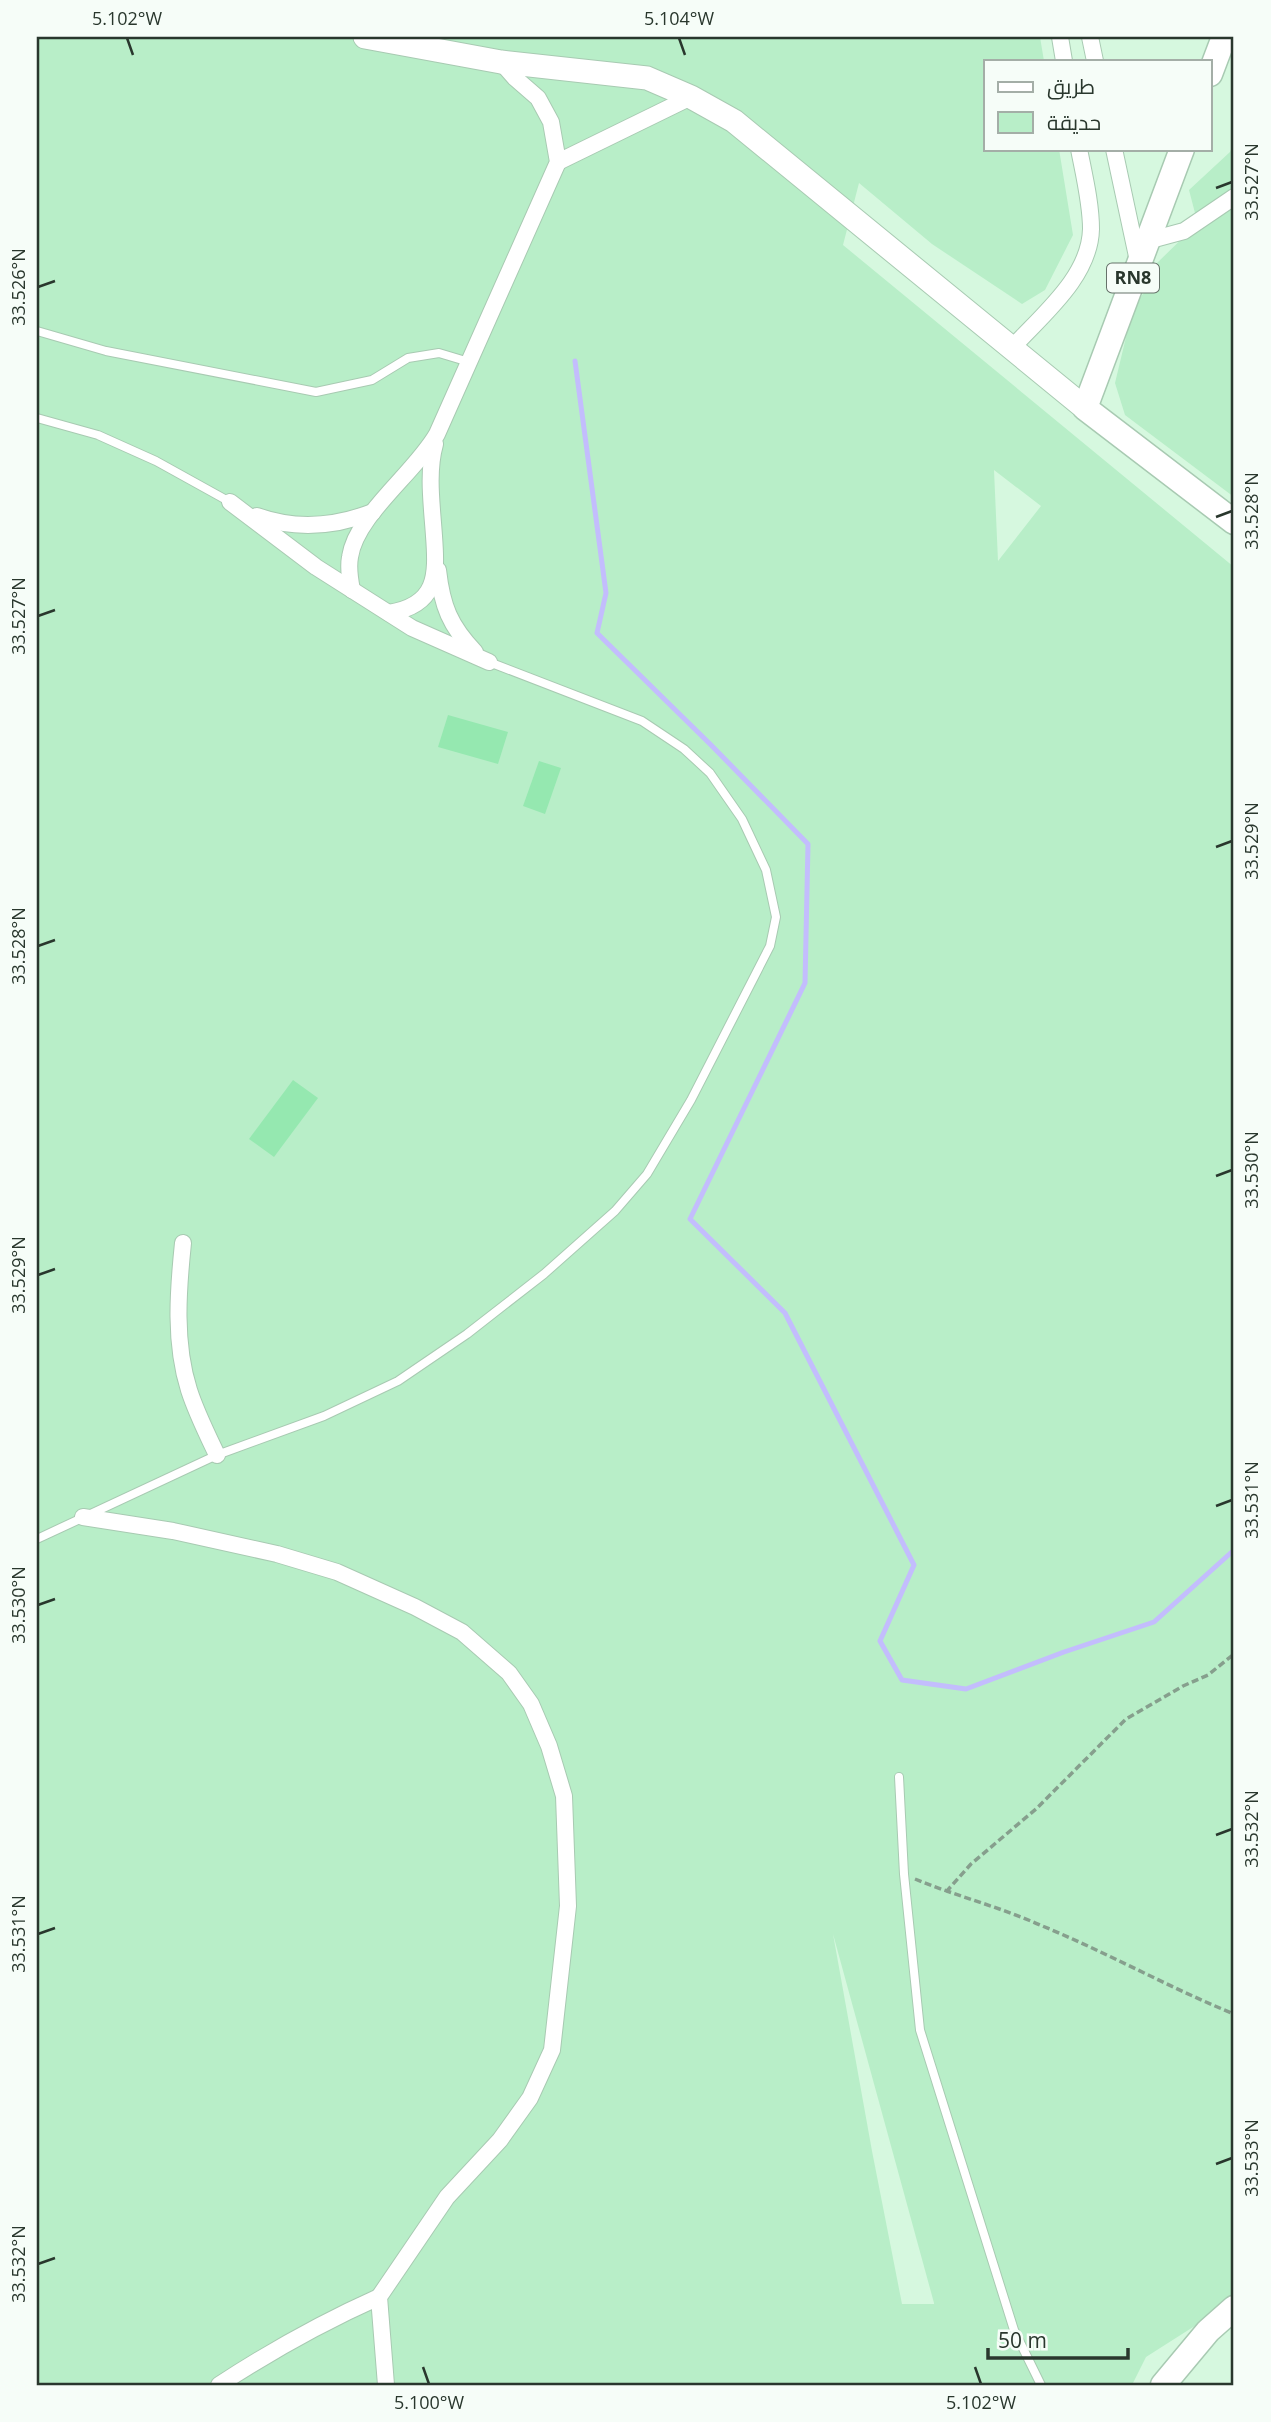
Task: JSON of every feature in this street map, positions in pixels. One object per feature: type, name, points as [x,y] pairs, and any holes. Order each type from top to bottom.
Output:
[{"type":"main road","points":[[365,37],[501,62],[648,78],[691,97],[734,121],[1085,408],[1234,522]]},
{"type":"main road","points":[[1212,70],[1227,40]]},
{"type":"main road","name":"RN8","points":[[1085,408],[1182,150]]},
{"type":"main road","points":[[1163,2385],[1208,2331],[1234,2308]]},
{"type":"street","points":[[1060,37],[1064,60]]},
{"type":"street","points":[[1090,37],[1095,60]]},
{"type":"street","points":[[352,590],[350,556],[360,530],[417,464],[437,434],[558,162],[551,122],[538,98],[501,62]]},
{"type":"street","points":[[558,162],[691,97]]},
{"type":"street","points":[[1012,348],[1078,273],[1088,248],[1091,217],[1079,150]]},
{"type":"street","points":[[1114,150],[1143,252],[1184,232],[1234,197]]},
{"type":"street","points":[[437,434],[431,471],[440,596],[460,637],[489,662]]},
{"type":"street","points":[[230,502],[258,517],[283,524],[337,524],[373,512]]},
{"type":"street","points":[[230,502],[316,567],[412,628],[489,662]]},
{"type":"street","points":[[389,612],[406,610],[423,598],[433,581],[437,561]]},
{"type":"street","points":[[183,1243],[178,1293],[181,1354],[188,1389],[217,1455]]},
{"type":"street","points":[[83,1517],[173,1531],[277,1554],[337,1572],[415,1607],[462,1632],[509,1673],[531,1704],[549,1746],[564,1796],[568,1906],[552,2050],[530,2098],[499,2140],[447,2197],[379,2297],[323,2322],[219,2385]]},
{"type":"street","points":[[379,2297],[386,2385]]},
{"type":"lane","points":[[37,331],[106,351],[316,392],[372,380],[408,358],[439,353],[470,362]]},
{"type":"lane","points":[[37,418],[98,435],[156,461],[230,502]]},
{"type":"lane","points":[[37,1539],[217,1455],[324,1416],[398,1381],[467,1334],[544,1275],[615,1211],[647,1174],[691,1100],[770,946],[776,917],[766,870],[742,819],[710,773],[684,749],[642,721],[489,662]]},
{"type":"lane","points":[[899,1777],[904,1874],[919,2030],[1010,2318],[1041,2385]]},
{"type":"path","points":[[946,1892],[971,1864],[1036,1810],[1126,1719],[1183,1686],[1208,1675],[1234,1654]]},
{"type":"path","points":[[904,1874],[946,1892],[1040,1924],[1183,1993],[1234,2014]]},
{"type":"green space","points":[[37,37],[1040,37],[1044,60],[984,60],[984,150],[1059,150],[1073,235],[1045,290],[1022,304],[932,244],[859,183],[843,245],[1234,567],[1234,2301],[1146,2357],[1132,2385],[37,2385]],"holes":[[[994,470],[1041,506],[998,561]],[[833,1934],[934,2303],[902,2304]]]},
{"type":"green space","points":[[1234,141],[1234,497],[1125,415],[1115,383],[1133,308],[1155,277],[1156,264],[1194,227],[1195,213],[1189,190],[1230,152]]},
{"type":"building","points":[[448,715],[508,732],[498,764],[438,747]]},
{"type":"building","points":[[539,761],[561,768],[545,814],[523,806]]},
{"type":"building","points":[[293,1080],[318,1098],[274,1157],[249,1139]]},
{"type":"waterway","points":[[575,361],[606,593],[597,633],[808,844],[805,983],[690,1219],[785,1313],[914,1565],[880,1641],[902,1680],[966,1689],[1154,1622],[1234,1550]]}]
